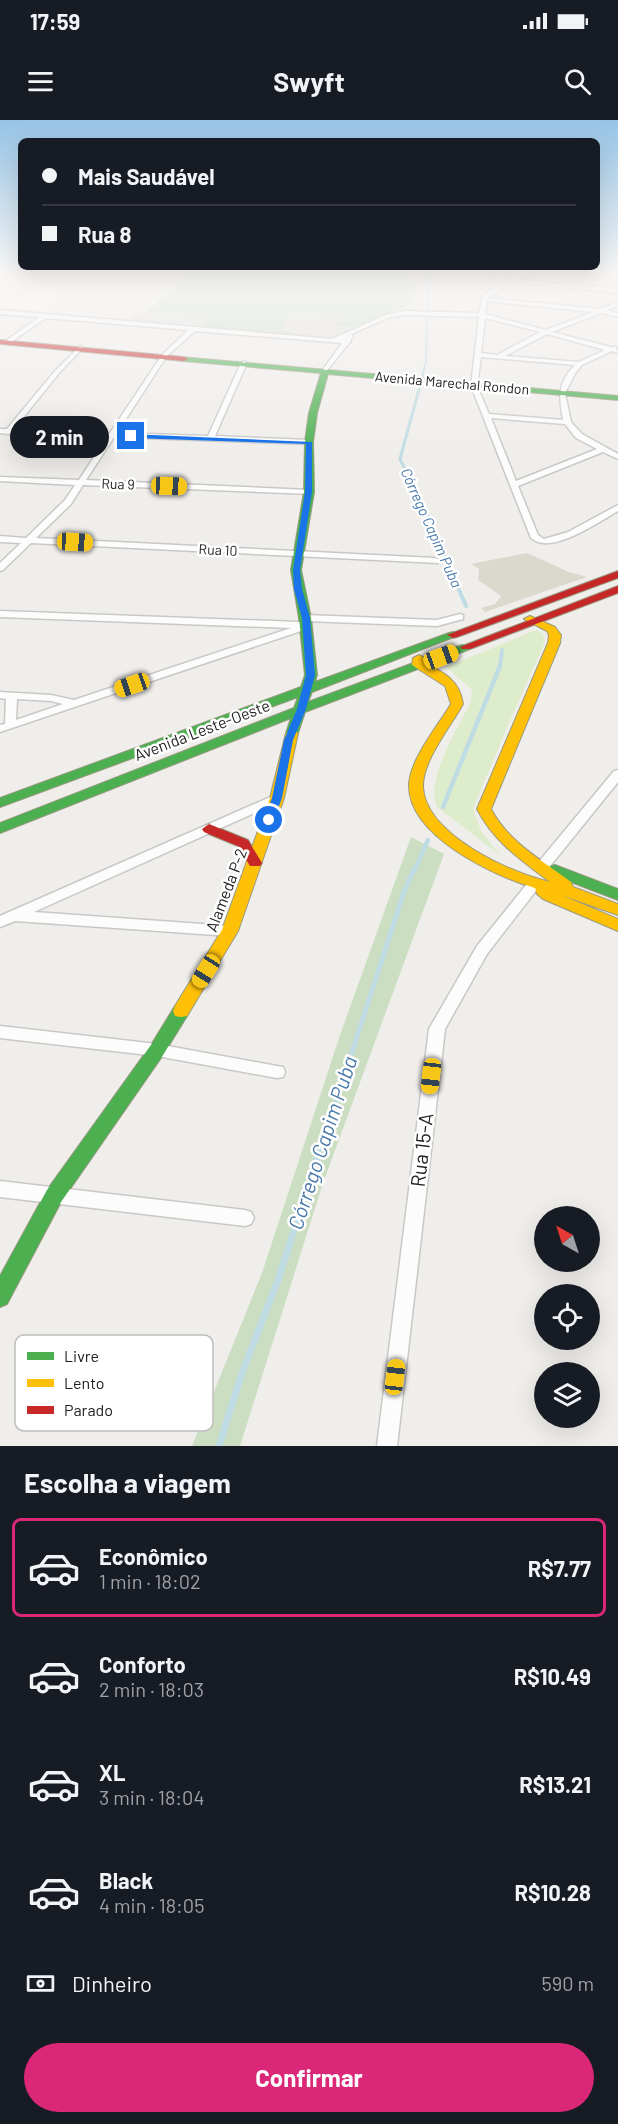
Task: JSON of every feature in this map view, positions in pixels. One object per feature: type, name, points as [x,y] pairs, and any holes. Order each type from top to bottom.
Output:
[{"type":"main road","name":"Avenida Marechal Rondon","points":[[4,342],[618,398]]},
{"type":"main road","name":"Alameda P-2","points":[[0,1297],[54,1196],[156,1050],[230,931],[255,863],[277,798],[289,740],[311,675],[306,622],[296,570],[309,492],[309,442],[325,371]]},
{"type":"main road","name":"Avenida Leste-Oeste","points":[[0,803],[308,688],[464,623],[502,617],[618,574]]},
{"type":"main road","name":"Avenida Leste-Oeste","points":[[0,828],[249,729],[618,589]]},
{"type":"main road","points":[[502,617],[536,620],[555,635],[554,643],[484,809],[493,828],[507,845],[539,875],[618,910]]},
{"type":"main road","points":[[464,623],[461,638],[420,656],[418,665],[451,683],[458,695],[457,704],[420,771],[416,797],[421,808],[451,841],[477,856],[618,895]]},
{"type":"main road","points":[[249,729],[271,730],[289,740]]},
{"type":"main road","points":[[209,829],[241,840],[250,848],[255,863]]},
{"type":"main road","points":[[539,875],[548,895],[618,925]]},
{"type":"street","points":[[4,342],[17,334]]},
{"type":"street","points":[[0,568],[68,502],[164,356],[188,334]]},
{"type":"street","points":[[261,334],[348,342]]},
{"type":"street","points":[[331,340],[347,334]]},
{"type":"street","name":"Alameda P-2","points":[[325,371],[353,334]]},
{"type":"street","points":[[480,334],[474,386],[534,536],[543,542],[561,537],[618,508]]},
{"type":"street","points":[[496,358],[542,334]]},
{"type":"street","points":[[559,334],[616,349]]},
{"type":"street","points":[[4,431],[80,348]]},
{"type":"street","points":[[616,349],[580,364],[573,371],[562,393],[567,422],[579,436],[618,457]]},
{"type":"street","points":[[477,356],[580,364]]},
{"type":"street","points":[[210,439],[244,363]]},
{"type":"street","points":[[486,416],[567,422]]},
{"type":"street","points":[[4,431],[309,442]]},
{"type":"street","points":[[515,484],[602,450]]},
{"type":"street","name":"Rua 9","points":[[0,479],[309,492]]},
{"type":"street","name":"Rua 10","points":[[0,539],[435,561]]},
{"type":"street","points":[[0,614],[306,622],[464,623]]},
{"type":"street","points":[[75,704],[51,698],[6,695],[5,727],[75,704],[306,622]]},
{"type":"street","name":"Rua 15-A","points":[[387,1446],[437,1029],[482,950],[618,774]]},
{"type":"street","points":[[0,922],[277,798]]},
{"type":"street","points":[[14,916],[230,931]]},
{"type":"street","points":[[0,1032],[156,1050],[277,1072]]},
{"type":"street","points":[[0,1189],[245,1218]]},
{"type":"shaded area","points":[[296,334],[340,334],[331,338]]},
{"type":"shaded area","points":[[527,553],[569,572],[587,577],[485,612],[481,608],[495,604],[501,596],[478,580],[479,569],[471,564]]},
{"type":"green space","points":[[279,334],[341,334],[331,338]]},
{"type":"green space","points":[[536,630],[543,634],[545,642],[473,809],[481,831],[501,856],[437,807],[434,795],[439,768],[471,701],[472,690],[446,667]]},
{"type":"green space","points":[[411,837],[444,854],[323,1183],[240,1446],[192,1446],[198,1431],[213,1431],[213,1394],[262,1273],[339,1038]]},
{"type":"waterway","name":"Córrego Capim Puba","points":[[422,376],[426,362],[427,334]]},
{"type":"waterway","name":"Córrego Capim Puba","points":[[423,375],[400,459],[423,505]]},
{"type":"waterway","name":"Córrego Capim Puba","points":[[422,504],[466,606]]},
{"type":"waterway","name":"Córrego Capim Puba","points":[[500,667],[502,650]]},
{"type":"waterway","name":"Córrego Capim Puba","points":[[443,807],[500,666]]},
{"type":"waterway","name":"Córrego Capim Puba","points":[[414,871],[428,840]]},
{"type":"waterway","name":"Córrego Capim Puba","points":[[328,1126],[404,892],[414,869]]},
{"type":"waterway","name":"Córrego Capim Puba","points":[[219,1446],[242,1373],[278,1280],[328,1125]]},
{"type":"traffic: fast","points":[[184,359],[618,398]]},
{"type":"traffic: fast","points":[[292,733],[311,675],[305,618],[296,570],[309,492],[309,442],[313,413],[325,371]]},
{"type":"traffic: fast","points":[[0,803],[453,635]]},
{"type":"traffic: fast","points":[[0,828],[249,729],[466,647]]},
{"type":"traffic: fast","points":[[555,870],[618,895]]},
{"type":"traffic: fast","points":[[0,1297],[54,1196],[157,1050],[181,1011]]},
{"type":"traffic: slow","points":[[530,619],[551,629],[555,635],[554,643],[484,809],[499,833],[509,843],[566,886]]},
{"type":"traffic: slow","points":[[419,658],[418,665],[450,683],[454,689],[457,704],[426,755],[418,776],[416,786],[419,803],[429,819],[443,834],[461,847],[501,869],[535,883],[581,895],[618,910]]},
{"type":"traffic: slow","points":[[181,1011],[230,931],[277,798],[292,733]]},
{"type":"traffic: slow","points":[[542,890],[548,895],[618,925]]},
{"type":"traffic: jam","points":[[0,342],[184,359]]},
{"type":"traffic: jam","points":[[453,635],[618,574]]},
{"type":"traffic: jam","points":[[466,647],[618,589]]},
{"type":"traffic: jam","points":[[209,829],[243,843],[255,863]]},
{"type":"route","points":[[131,436],[309,442],[309,492],[296,570],[298,589],[306,618],[311,675],[289,740],[277,798],[269,820]]}]
